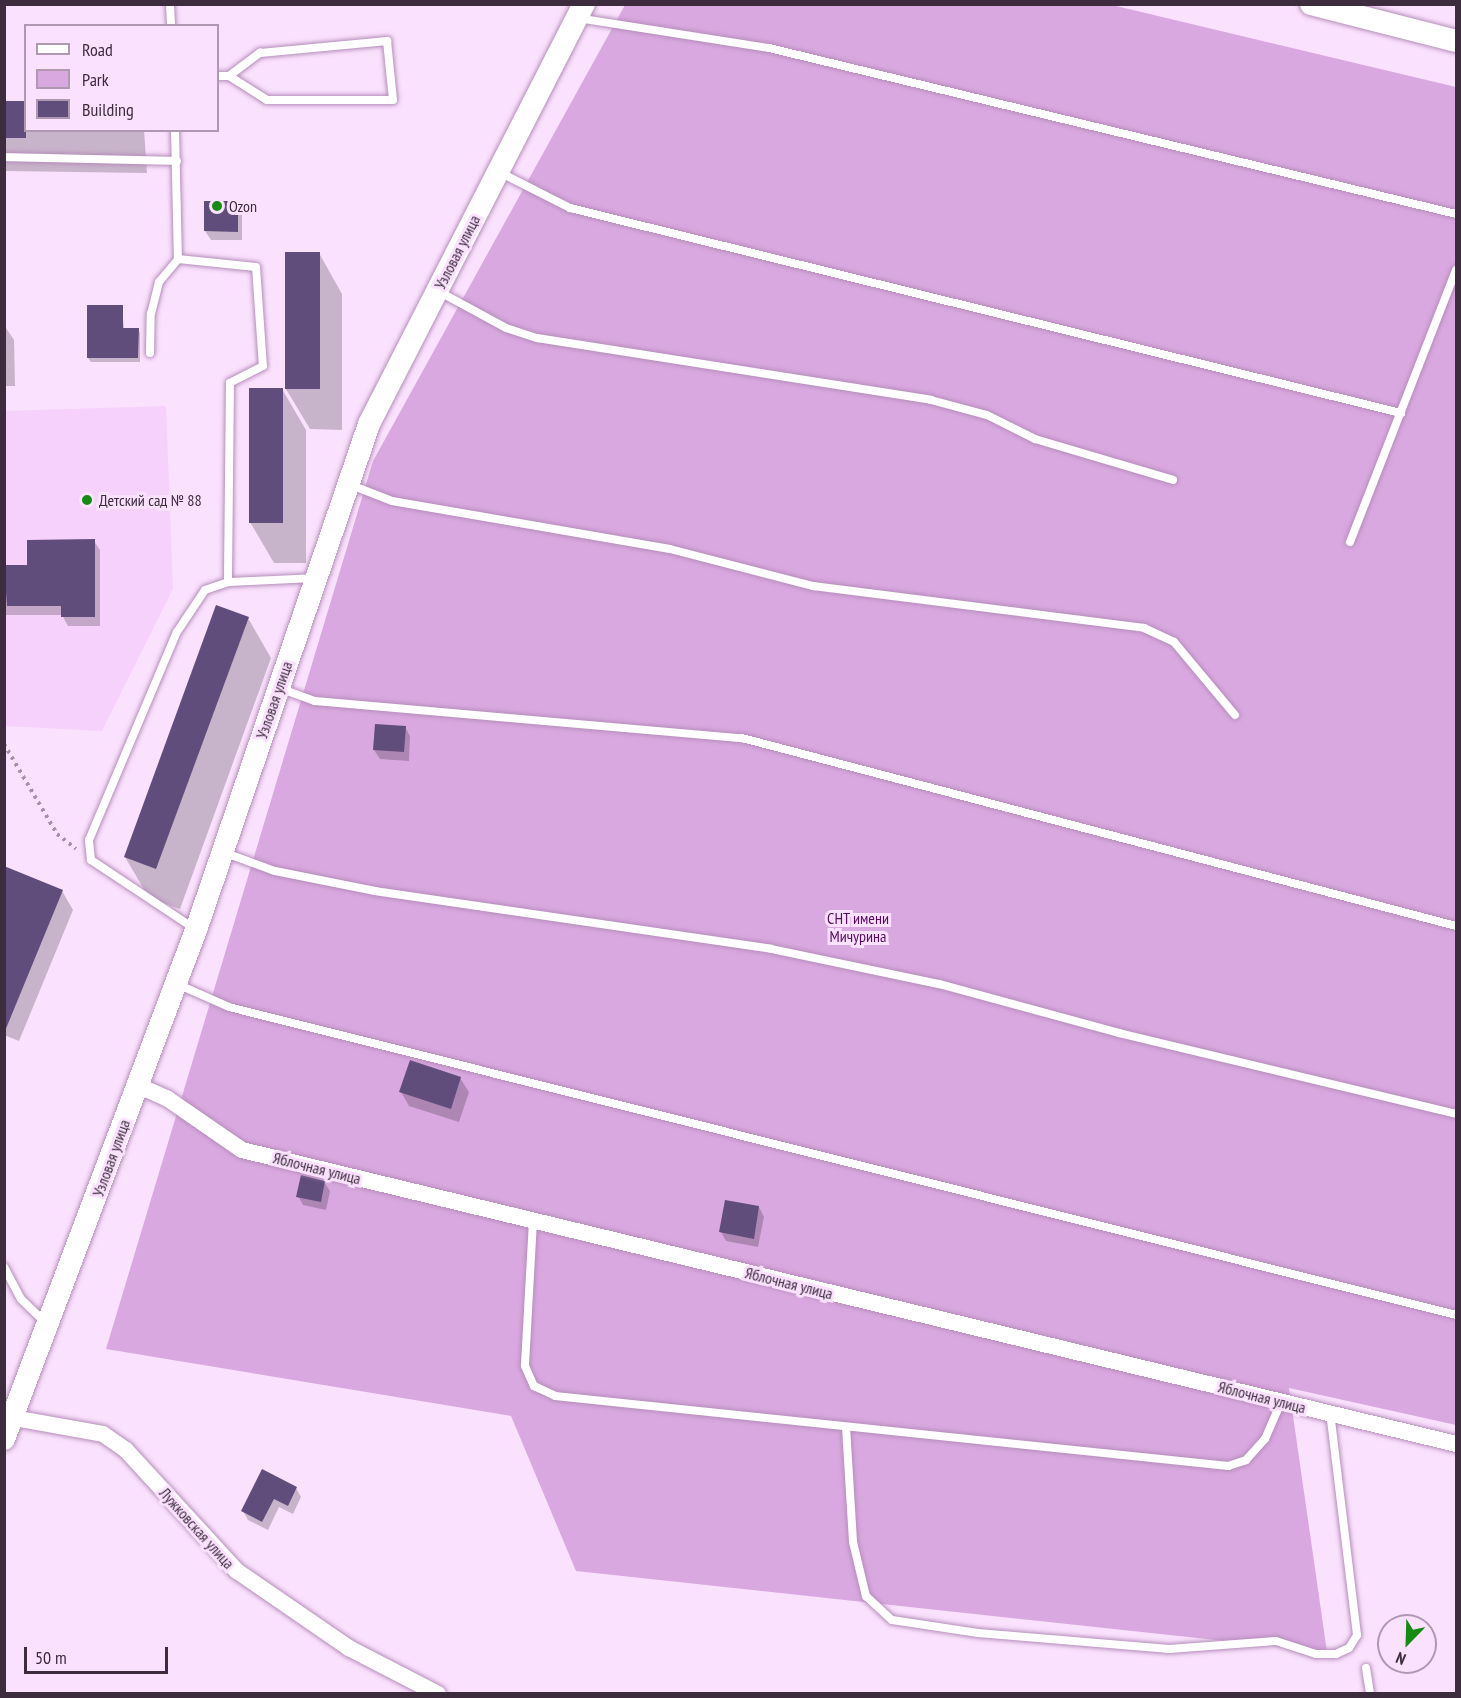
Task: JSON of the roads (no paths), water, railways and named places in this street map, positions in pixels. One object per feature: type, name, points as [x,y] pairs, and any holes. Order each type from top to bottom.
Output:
[{"type":"street","points":[[1311,4],[1341,8],[1456,41]]},
{"type":"street","name":"Узловая улица","points":[[4,1439],[14,1418],[196,930],[369,424],[580,11]]},
{"type":"street","name":"Яблочная улица","points":[[138,1085],[168,1099],[242,1150],[1456,1444]]},
{"type":"street","name":"Лужковская улица","points":[[14,1418],[103,1434],[126,1450],[237,1571],[349,1648],[438,1694]]},
{"type":"lane","points":[[170,4],[171,24]]},
{"type":"lane","points":[[580,11],[769,48],[1456,214]]},
{"type":"lane","points":[[219,76],[229,75],[260,53],[387,41],[393,100],[267,100],[229,75]]},
{"type":"lane","points":[[150,353],[151,314],[159,282],[178,259],[176,132]]},
{"type":"lane","points":[[4,157],[177,160]]},
{"type":"lane","points":[[499,171],[570,208],[1401,413]]},
{"type":"lane","points":[[178,259],[256,267],[263,366],[230,383],[228,582]]},
{"type":"lane","points":[[1350,542],[1456,270]]},
{"type":"lane","points":[[437,291],[506,328],[537,338],[931,400],[987,415],[1035,439],[1173,480]]},
{"type":"lane","points":[[348,484],[392,501],[670,549],[813,586],[1144,628],[1174,642],[1235,715]]},
{"type":"lane","points":[[196,930],[91,860],[89,840],[177,632],[205,590],[228,582],[315,578]]},
{"type":"lane","points":[[278,687],[315,701],[742,738],[1456,926]]},
{"type":"lane","points":[[222,852],[274,871],[375,891],[771,949],[917,979],[1119,1033],[1456,1114]]},
{"type":"lane","points":[[175,983],[229,1007],[1456,1315]]},
{"type":"lane","points":[[533,1221],[525,1366],[534,1386],[555,1396],[1228,1466],[1246,1461],[1265,1439],[1281,1402]]},
{"type":"lane","points":[[4,1267],[21,1299],[48,1326]]},
{"type":"lane","points":[[846,1427],[853,1542],[866,1596],[892,1620],[978,1633],[1169,1650],[1276,1641],[1316,1654],[1336,1654],[1349,1648],[1357,1635],[1330,1413]]},
{"type":"lane","points":[[1366,1668],[1370,1694]]},
{"type":"place","name":"Ozon","points":[[217,206]]},
{"type":"place","name":"Детский сад № 88","points":[[87,500]]},
{"type":"park label","name":"СНТ имени Мичурина","points":[[858,927]]}]
